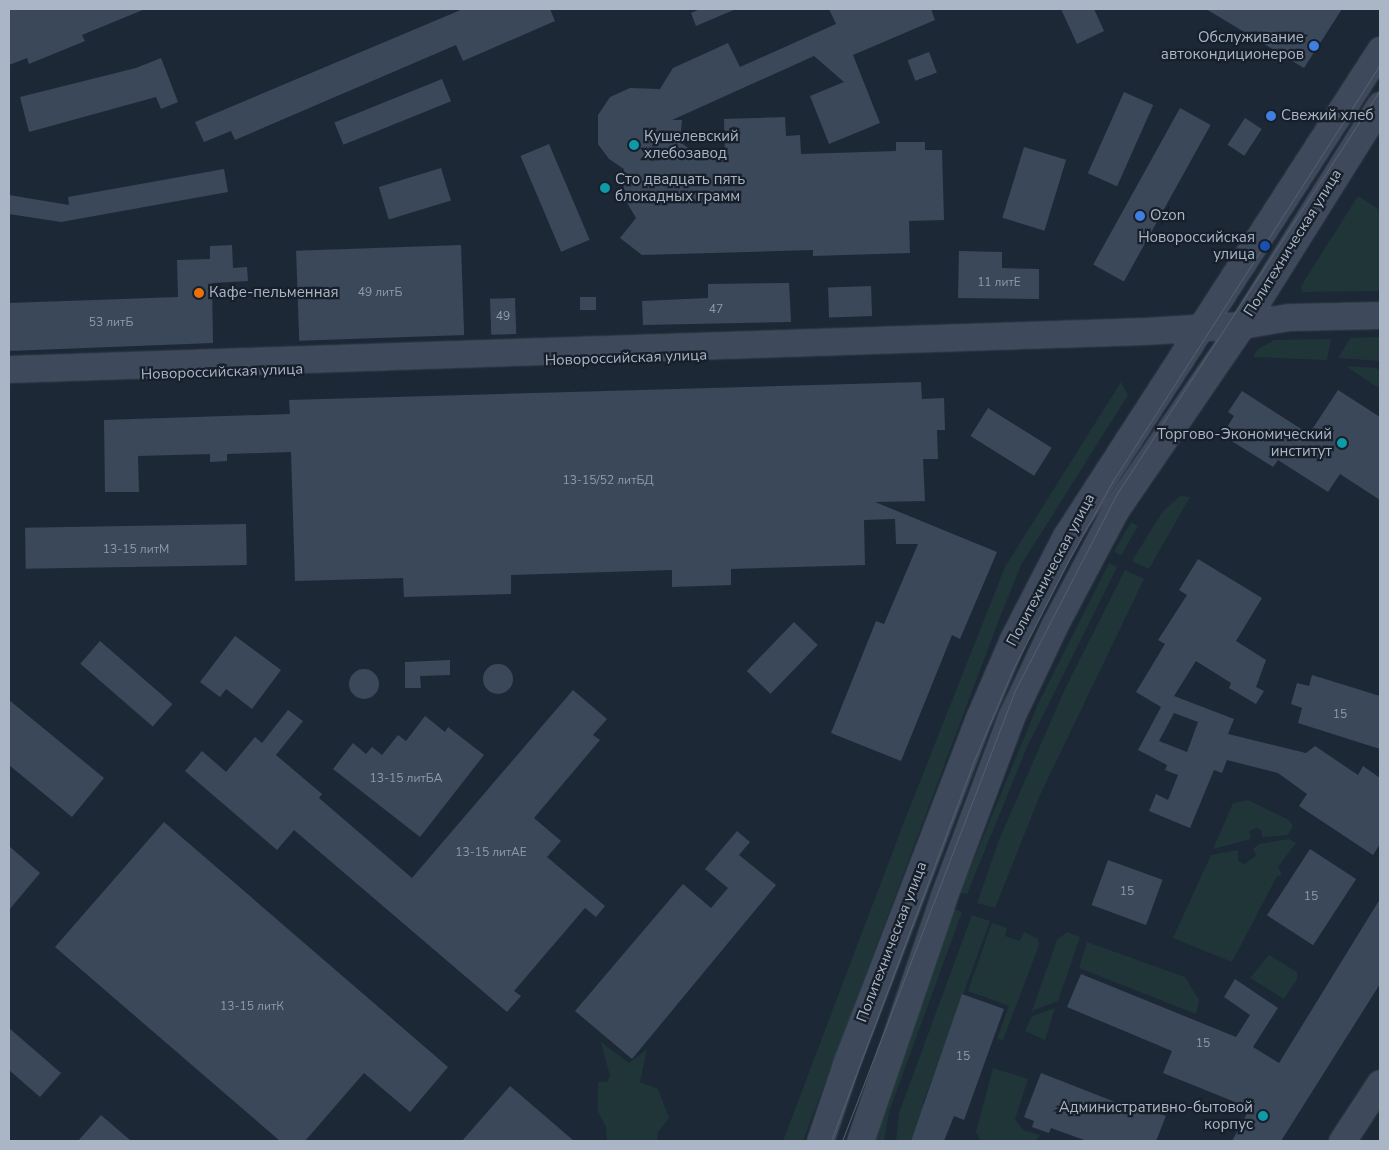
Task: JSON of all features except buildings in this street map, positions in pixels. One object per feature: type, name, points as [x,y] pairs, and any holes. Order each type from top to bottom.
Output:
[{"type":"main road","name":"Политехническая улица","points":[[820,1141],[846,1064],[940,814],[1013,639],[1091,494],[1197,334],[1380,50]]},
{"type":"main road","name":"Политехническая улица","points":[[860,1141],[881,1077],[1011,717],[1054,624],[1116,509],[1242,325],[1380,105]]},
{"type":"main road","name":"Новороссийская улица","points":[[9,379],[1197,334],[1289,317],[1380,315]]},
{"type":"main road","name":"Новороссийская улица","points":[[9,369],[1197,334]]},
{"type":"main road","points":[[846,1064],[863,1058],[870,1060],[881,1077]]},
{"type":"main road","points":[[1342,1141],[1380,1083]]},
{"type":"green space","points":[[1358,196],[1380,210],[1380,291],[1302,292],[1301,286]]},
{"type":"green space","points":[[1380,337],[1380,361],[1338,358],[1350,338]]},
{"type":"green space","points":[[1331,339],[1327,360],[1253,357],[1257,350],[1274,340]]},
{"type":"green space","points":[[1346,366],[1376,368],[1380,371],[1380,389]]},
{"type":"green space","points":[[1121,382],[1128,395],[1021,565],[803,1141],[783,1141],[904,822],[1005,567]]},
{"type":"green space","points":[[1180,496],[1190,497],[1149,569],[1132,561],[1163,511]]},
{"type":"green space","points":[[1131,522],[1138,526],[1121,555],[1114,551]]},
{"type":"green space","points":[[1109,563],[1117,567],[1027,747],[967,894],[960,893],[1038,704]]},
{"type":"green space","points":[[1125,570],[1144,579],[1040,795],[995,908],[977,903],[999,840],[1065,689]]},
{"type":"green space","points":[[1248,800],[1289,820],[1293,826],[1288,835],[1262,837],[1262,831],[1257,828],[1249,831],[1251,839],[1213,849],[1233,803]]},
{"type":"green space","points":[[1289,839],[1296,843],[1278,867],[1282,875],[1277,876],[1232,962],[1173,938],[1211,855],[1238,850],[1238,861],[1244,864],[1256,856],[1253,849],[1259,844]]},
{"type":"green space","points":[[954,909],[962,912],[889,1112],[884,1141],[874,1141],[881,1111]]},
{"type":"green space","points":[[972,915],[990,921],[923,1104],[930,1107],[918,1121],[911,1141],[896,1141],[899,1113]]},
{"type":"green space","points":[[992,923],[1007,928],[1005,936],[1020,941],[1024,932],[1038,939],[1039,945],[1003,1040],[997,1039],[1009,1006],[968,991]]},
{"type":"green space","points":[[1067,932],[1080,937],[1058,1001],[1032,1011],[1057,940]]},
{"type":"green space","points":[[1087,942],[1185,977],[1199,1000],[1196,1014],[1079,968]]},
{"type":"green space","points":[[1269,955],[1297,972],[1297,979],[1284,999],[1250,978]]},
{"type":"green space","points":[[1055,1008],[1045,1040],[1025,1031],[1032,1016]]},
{"type":"green space","points":[[601,1042],[629,1063],[647,1049],[640,1082],[658,1089],[669,1118],[658,1132],[657,1141],[607,1141],[606,1127],[598,1112],[598,1082],[607,1082],[610,1076]]},
{"type":"green space","points":[[993,1068],[1028,1079],[1015,1119],[1023,1130],[1040,1135],[1035,1141],[981,1141],[976,1132]]},
{"type":"tram line","points":[[831,1141],[972,765],[1013,669],[1067,563],[1112,482],[1380,65]]},
{"type":"tram line","points":[[842,1141],[1014,692],[1116,495],[1380,90]]},
{"type":"place","name":"Обслуживание автокондиционеров","points":[[1314,46]]},
{"type":"place","name":"Свежий хлеб","points":[[1271,116]]},
{"type":"place","name":"Кушелевский хлебозавод","points":[[634,145]]},
{"type":"place","name":"Сто двадцать пять блокадных грамм","points":[[605,188]]},
{"type":"place","name":"Ozon","points":[[1140,216]]},
{"type":"place","name":"Новороссийская улица","points":[[1265,246]]},
{"type":"place","name":"Кафе-пельменная","points":[[199,293]]},
{"type":"place","name":"Торгово-Экономический институт","points":[[1342,443]]},
{"type":"place","name":"Административно-бытовой корпус","points":[[1263,1116]]}]
